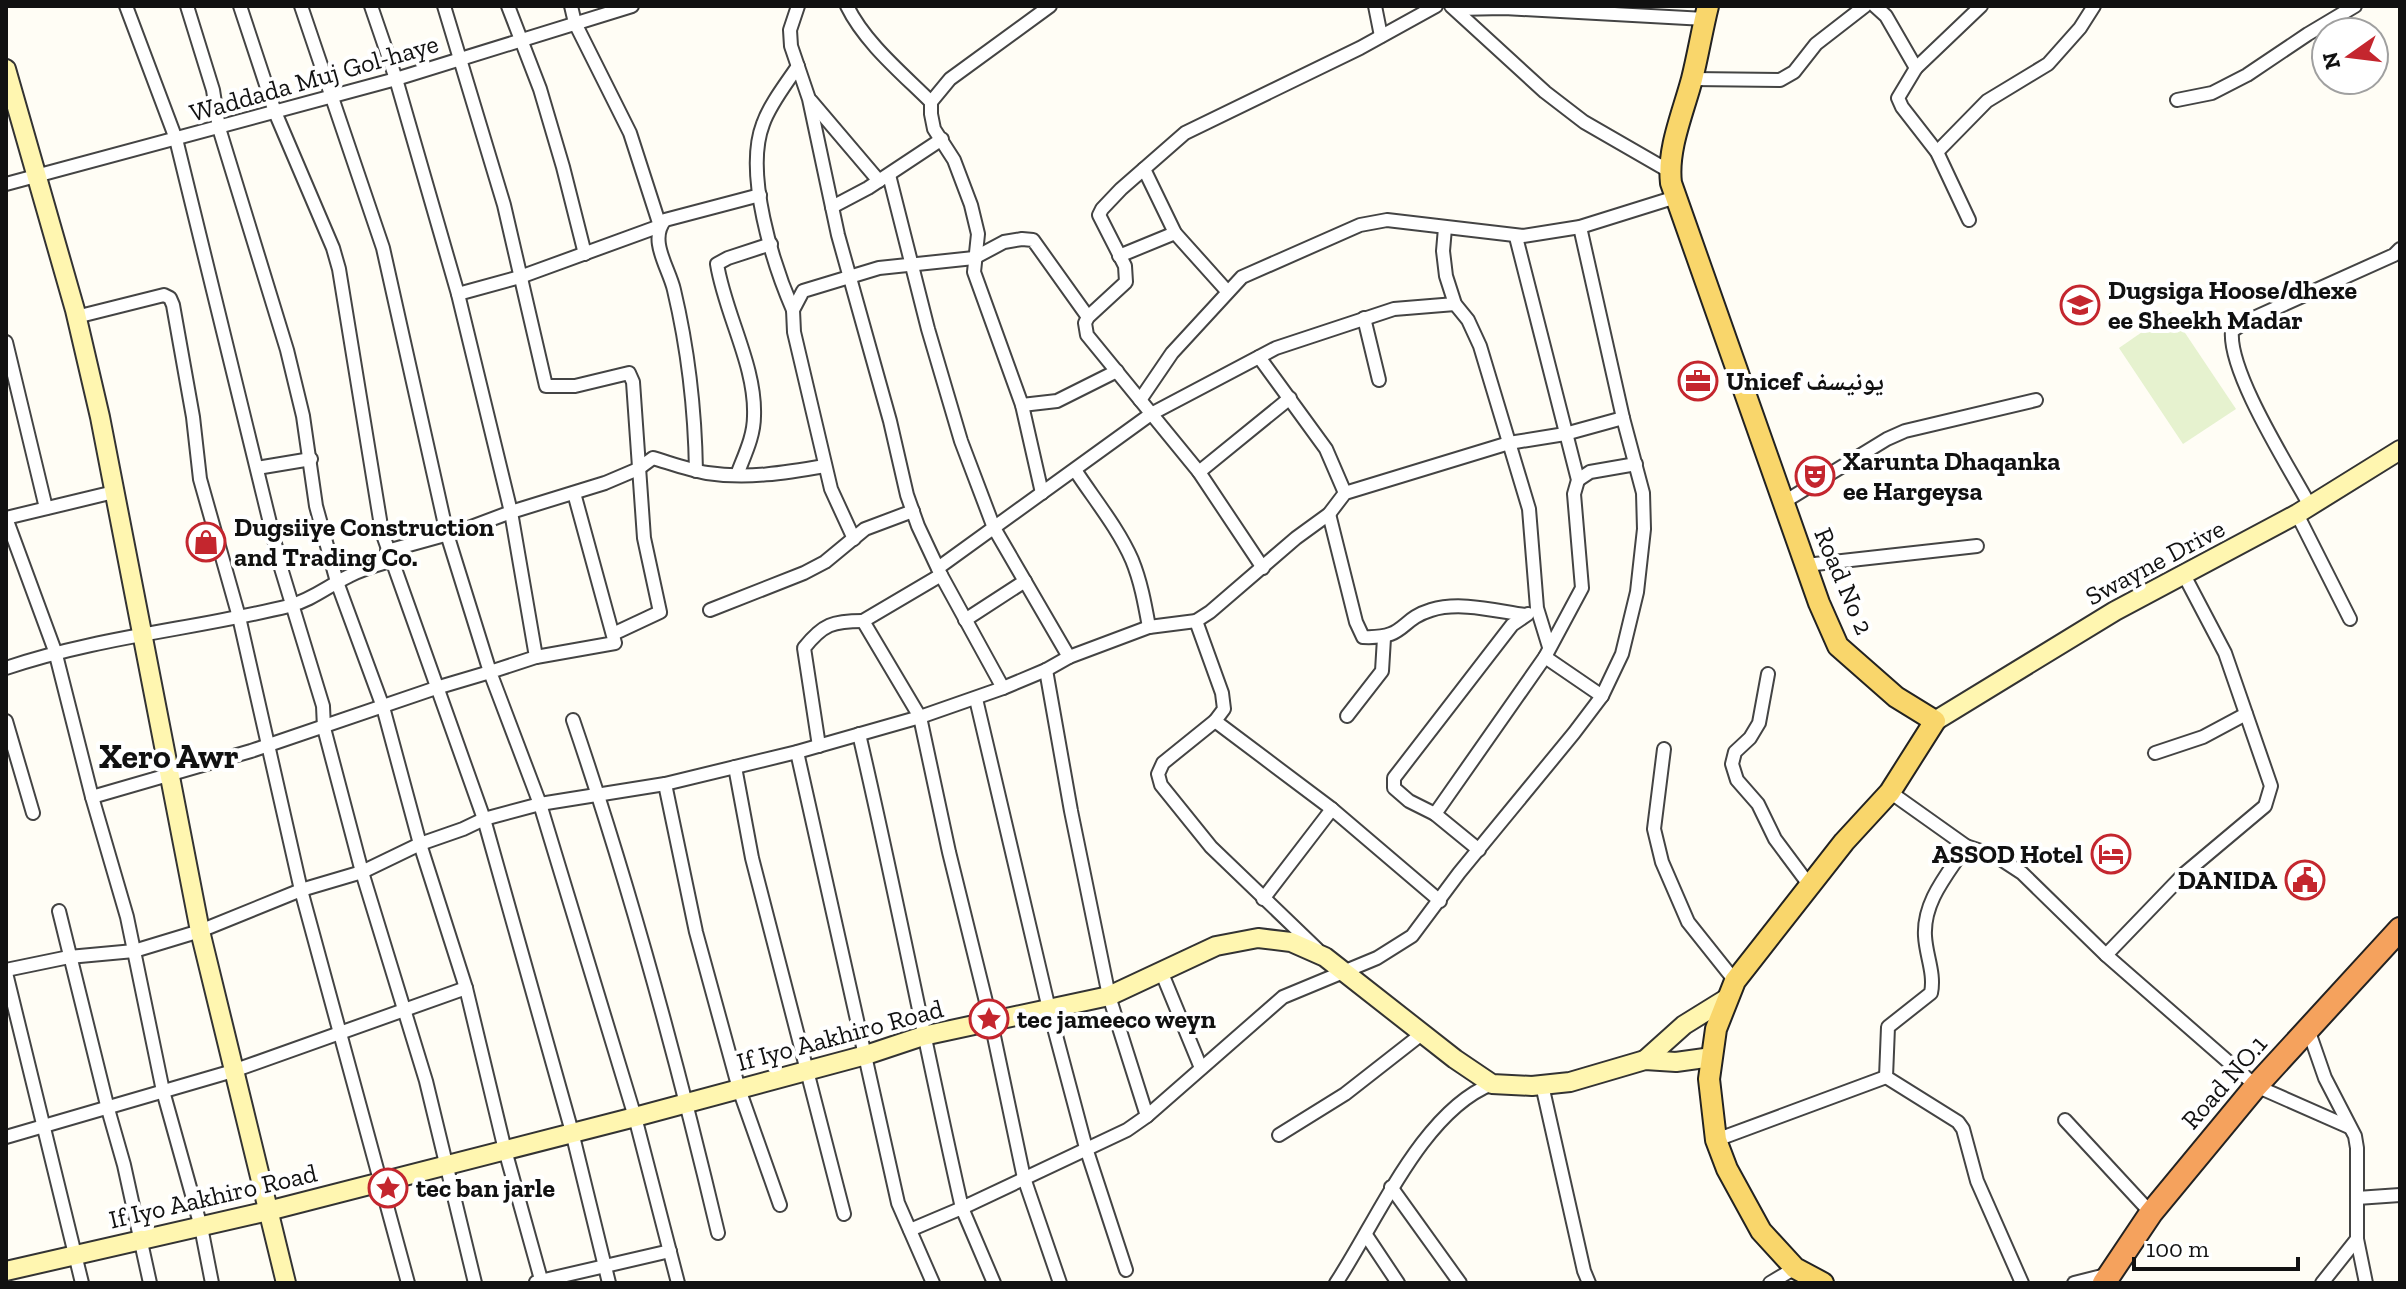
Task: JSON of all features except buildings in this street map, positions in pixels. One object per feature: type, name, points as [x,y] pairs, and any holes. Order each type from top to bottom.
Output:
[{"type":"highway","name":"Road NO.1","points":[[2107,1278],[2151,1213],[2256,1086],[2400,929]]},
{"type":"main road","name":"Road No 2","points":[[1707,12],[1669,171],[1676,197],[1806,565],[1838,646],[1896,697],[1935,721]]},
{"type":"main road","points":[[1823,1283],[1795,1268],[1761,1231],[1727,1169],[1716,1140],[1709,1079],[1716,1029],[1730,990],[1844,842],[1890,792],[1935,721]]},
{"type":"street","points":[[126,6],[176,139],[281,568],[323,706],[324,728],[362,872],[405,1008],[448,1164],[475,1283]]},
{"type":"street","points":[[187,6],[213,90],[219,128],[283,336],[311,459],[316,506],[337,582],[383,707],[420,844],[466,988],[539,1282],[670,1251]]},
{"type":"street","points":[[240,6],[275,112],[333,248],[388,556],[484,819],[572,1132],[609,1283]]},
{"type":"street","points":[[301,6],[383,248],[447,534],[490,672],[540,804],[635,1117],[678,1283]]},
{"type":"street","points":[[371,6],[396,79],[458,294],[511,512],[536,657]]},
{"type":"street","points":[[444,6],[504,205],[546,386],[575,386],[629,373],[633,382],[644,538],[660,612],[613,634]]},
{"type":"street","points":[[508,6],[540,89],[585,254]]},
{"type":"street","points":[[571,6],[575,23],[630,133],[660,226]]},
{"type":"street","name":"Waddada Muj Gol-haye","points":[[6,184],[396,79],[632,6]]},
{"type":"street","points":[[798,6],[790,30],[791,46],[809,99],[849,277],[913,511],[939,571],[1003,688]]},
{"type":"street","points":[[847,6],[868,36],[931,102],[934,129],[954,160],[971,205],[978,234],[974,272],[1022,405],[1042,493]]},
{"type":"street","points":[[931,102],[950,79],[1050,6]]},
{"type":"street","points":[[1375,6],[1381,36]]},
{"type":"street","points":[[1263,568],[1199,472],[1087,335],[1085,323],[1088,317],[1126,282],[1125,266],[1099,215],[1121,189],[1185,133],[1436,6]]},
{"type":"street","points":[[1692,79],[1780,80],[1794,72],[1816,44],[1865,6]]},
{"type":"street","points":[[1875,6],[1886,16],[1916,68]]},
{"type":"street","points":[[1969,220],[1937,152],[1898,98],[1916,68],[1981,6]]},
{"type":"street","points":[[1937,152],[1987,101],[2048,64],[2080,28],[2094,6]]},
{"type":"street","points":[[2177,100],[2212,93],[2247,75],[2355,6]]},
{"type":"street","points":[[1453,8],[1707,12]]},
{"type":"street","points":[[1453,8],[1516,67],[1574,115],[1669,171]]},
{"type":"street","points":[[798,66],[762,124],[758,149],[760,195],[782,284],[793,310],[794,332],[831,489],[854,539]]},
{"type":"street","points":[[6,69],[76,317],[100,417],[200,931],[286,1283]]},
{"type":"street","points":[[809,99],[884,178],[961,441],[994,528],[1069,657]]},
{"type":"street","points":[[832,207],[884,178],[942,139]]},
{"type":"street","points":[[1144,169],[1175,233],[1227,291]]},
{"type":"street","points":[[696,471],[691,381],[674,288],[657,237],[665,220],[760,195]]},
{"type":"street","points":[[1140,400],[1172,353],[1242,277],[1360,225],[1387,220],[1516,237],[1580,227],[1676,197]]},
{"type":"street","points":[[458,294],[520,277],[660,226]]},
{"type":"street","points":[[910,1230],[1127,1130],[1283,997],[1377,958],[1412,936],[1602,696],[1622,654],[1637,592],[1644,529],[1643,493],[1580,227]]},
{"type":"street","points":[[1445,228],[1443,251],[1446,276],[1455,304],[1468,320],[1480,346],[1529,509],[1537,608],[1547,652],[1602,696]]},
{"type":"street","points":[[1119,256],[1175,233]]},
{"type":"street","points":[[1435,814],[1547,652],[1582,588],[1574,494],[1578,480],[1516,237]]},
{"type":"street","points":[[793,310],[803,291],[888,266],[974,258],[1004,242],[1022,239],[1033,240],[1088,317]]},
{"type":"street","points":[[737,475],[752,437],[753,388],[717,264],[771,244]]},
{"type":"street","points":[[2350,619],[2255,406],[2231,343],[2232,331],[2247,321],[2394,255],[2400,249]]},
{"type":"street","points":[[76,317],[164,295],[170,298],[191,404],[200,479],[239,617],[301,890],[408,1283]]},
{"type":"street","points":[[819,746],[804,648],[818,631],[837,621],[863,621],[939,571],[1151,414],[1276,348],[1394,309],[1455,304]]},
{"type":"street","points":[[1364,318],[1379,380]]},
{"type":"street","points":[[6,342],[46,508]]},
{"type":"street","points":[[1259,357],[1326,449],[1345,493]]},
{"type":"street","points":[[1022,405],[1057,401],[1117,371]]},
{"type":"street","points":[[1199,472],[1290,398]]},
{"type":"street","points":[[1784,502],[1905,431],[2036,400]]},
{"type":"street","points":[[82,1283],[6,972],[69,957],[134,951],[200,931],[301,890],[362,872],[420,844],[484,819],[540,804],[665,784],[797,752],[976,699],[1069,657],[1149,627],[1196,621],[1329,514],[1345,493],[1509,443],[1565,434],[1623,418]]},
{"type":"street","name":"Swayne Drive","points":[[1935,721],[2115,611],[2304,510],[2400,450]]},
{"type":"street","points":[[6,668],[55,651],[141,637],[293,605],[318,595],[388,556],[574,493],[638,469],[653,458],[696,471],[737,475],[771,476],[825,466]]},
{"type":"street","points":[[257,468],[311,459]]},
{"type":"street","points":[[1578,480],[1590,472],[1636,464]]},
{"type":"street","points":[[1075,470],[1131,558],[1149,627]]},
{"type":"street","points":[[114,492],[6,518],[55,651],[92,797],[127,917],[163,1091],[201,1227],[212,1283]]},
{"type":"street","points":[[92,797],[324,728],[536,657],[615,643],[574,493]]},
{"type":"street","points":[[710,610],[804,573],[825,562],[865,529],[913,511]]},
{"type":"street","points":[[1329,514],[1356,622],[1363,637],[1384,638],[1430,610],[1457,606],[1525,615]]},
{"type":"street","points":[[1806,565],[1977,546]]},
{"type":"street","points":[[2106,955],[2184,874],[2265,806],[2270,796],[2271,786],[2225,653],[2184,575]]},
{"type":"street","points":[[965,620],[1025,581]]},
{"type":"street","points":[[1479,850],[1435,814],[1409,801],[1394,788],[1394,778],[1512,625],[1537,608]]},
{"type":"street","points":[[863,621],[920,717],[1024,1178],[1060,1283]]},
{"type":"street","points":[[1196,621],[1222,693],[1224,709],[1215,721],[1163,763],[1158,774],[1161,785],[1211,847],[1325,957]]},
{"type":"street","points":[[1347,716],[1382,671],[1384,638]]},
{"type":"street","points":[[1046,670],[1109,996],[1147,1116]]},
{"type":"street","points":[[1768,674],[1759,723],[1750,738],[1735,752],[1732,764],[1734,774],[1758,804],[1766,826],[1810,886]]},
{"type":"street","points":[[976,699],[1049,1009],[1086,1148],[1126,1270]]},
{"type":"street","points":[[2155,753],[2203,737],[2246,714]]},
{"type":"street","points":[[573,720],[599,795],[687,1103],[718,1233]]},
{"type":"street","points":[[6,721],[33,813]]},
{"type":"street","points":[[1215,721],[1332,809],[1440,901]]},
{"type":"street","points":[[859,734],[895,884],[923,1036],[962,1208],[994,1283]]},
{"type":"street","points":[[1645,1060],[1730,990],[1688,922],[1662,862],[1654,829],[1664,749]]},
{"type":"street","points":[[797,752],[898,1203],[933,1283]]},
{"type":"street","points":[[735,767],[752,858],[844,1214]]},
{"type":"street","points":[[665,784],[696,932],[739,1089],[780,1205]]},
{"type":"street","points":[[1890,792],[1966,846],[1996,856],[2022,873],[2106,955],[2256,1086],[2349,1127]]},
{"type":"street","points":[[1263,899],[1332,809]]},
{"type":"street","points":[[1886,1077],[1888,1027],[1931,993],[1932,975],[1925,936],[1928,905],[1966,846]]},
{"type":"street","points":[[59,911],[124,1165],[150,1283]]},
{"type":"street","name":"If Iyo Aakhiro Road","points":[[6,1271],[268,1211],[635,1117],[866,1055],[923,1036],[1109,996],[1216,946],[1258,938],[1291,942],[1325,957],[1492,1084]]},
{"type":"street","points":[[1161,971],[1201,1068]]},
{"type":"street","points":[[6,1137],[233,1071],[466,988]]},
{"type":"street","points":[[2308,1029],[2325,1078],[2355,1136],[2357,1239],[2366,1283]]},
{"type":"street","points":[[1279,1135],[1345,1094],[1423,1033]]},
{"type":"street","points":[[1336,1283],[1391,1187],[1441,1121],[1482,1088],[1492,1084],[1570,1082],[1645,1060],[1676,1062],[1712,1057]]},
{"type":"street","points":[[1716,1140],[1886,1077]]},
{"type":"street","points":[[1886,1077],[1958,1122],[1963,1129],[1977,1181],[2022,1283]]},
{"type":"street","points":[[1542,1085],[1589,1283]]},
{"type":"street","points":[[2065,1120],[2151,1213]]},
{"type":"street","points":[[1391,1187],[1460,1283]]},
{"type":"street","points":[[2357,1198],[2400,1195]]},
{"type":"street","points":[[1366,1235],[1398,1283]]},
{"type":"street","points":[[2322,1283],[2357,1239]]},
{"type":"street","points":[[6,1264],[6,1271]]},
{"type":"street","points":[[1770,1283],[1795,1268]]},
{"type":"street","points":[[2074,1283],[2107,1278]]},
{"type":"green space","points":[[2171,312],[2236,409],[2183,444],[2119,348]]},
{"type":"place","name":"Dugsiga Hoose/dhexe ee Sheekh Madar","points":[[2080,305]]},
{"type":"place","name":"Unicef يونيسف","points":[[1698,381]]},
{"type":"place","name":"Xarunta Dhaqanka ee Hargeysa","points":[[1815,476]]},
{"type":"place","name":"Dugsiiye Construction and Trading Co.","points":[[206,542]]},
{"type":"place","name":"ASSOD Hotel","points":[[2111,854]]},
{"type":"place","name":"DANIDA","points":[[2305,880]]},
{"type":"place","name":"tec jameeco weyn","points":[[989,1019]]},
{"type":"place","name":"tec ban jarle","points":[[388,1188]]},
{"type":"district","name":"Xero Awr","points":[[169,756]]}]
